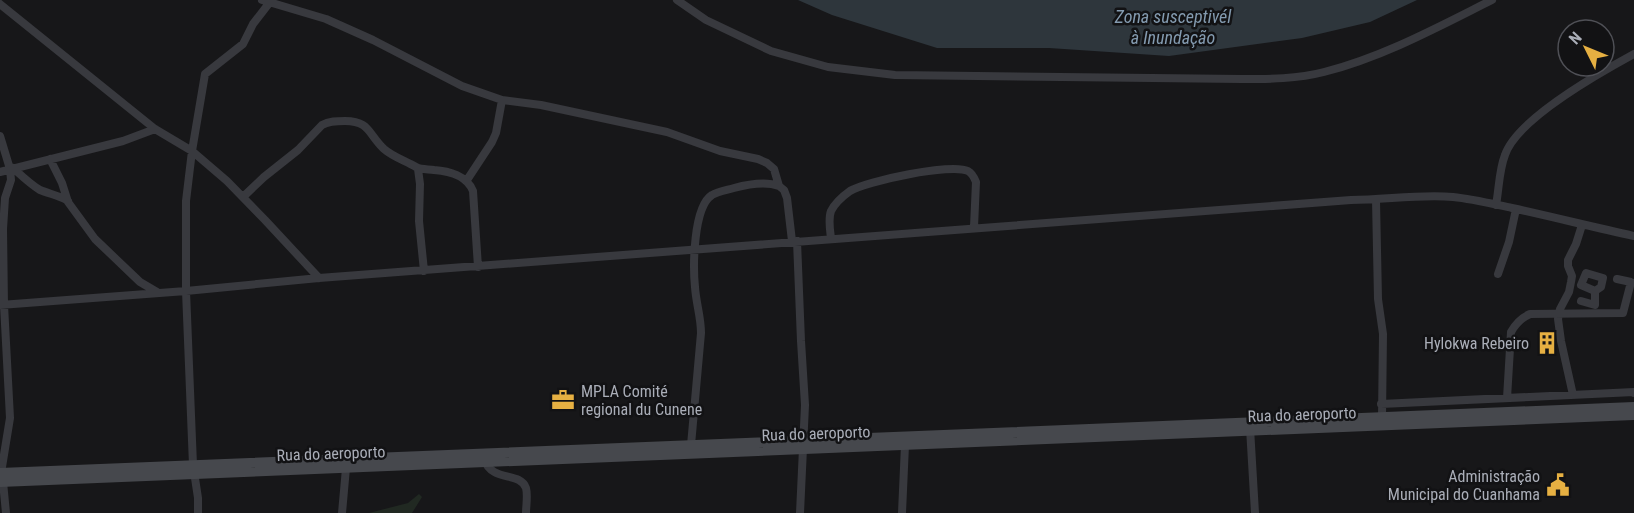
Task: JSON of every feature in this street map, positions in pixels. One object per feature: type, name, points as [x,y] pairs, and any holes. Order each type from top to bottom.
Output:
[{"type":"main road","name":"Rua do aeroporto","points":[[194,469],[346,468],[691,445],[905,445],[1250,427],[1382,417],[1634,407]]},
{"type":"main road","name":"Rua do aeroporto","points":[[1,477],[1250,427],[1634,415]]},
{"type":"street","points":[[6,0],[10,12]]},
{"type":"street","points":[[677,0],[706,20],[771,51],[828,67],[896,75],[1156,79],[1285,79],[1323,72],[1375,56],[1492,0]]},
{"type":"street","points":[[198,513],[186,291],[186,201],[192,151],[205,74],[243,44],[266,1],[327,19],[462,86],[502,100],[541,105],[667,132],[720,151],[758,159],[774,169],[779,186]]},
{"type":"street","points":[[0,4],[155,129],[192,151],[227,181],[319,278]]},
{"type":"street","points":[[1496,205],[1504,155],[1520,130],[1549,107],[1634,54]]},
{"type":"street","points":[[467,180],[496,133],[502,100]]},
{"type":"street","points":[[243,197],[298,150],[322,125],[355,121],[360,123],[386,151],[413,164],[418,169],[419,220],[424,271]]},
{"type":"street","points":[[0,172],[123,141],[155,129]]},
{"type":"street","points":[[0,136],[12,169],[5,198],[3,229],[2,305],[10,418],[1,477],[6,513]]},
{"type":"street","points":[[50,159],[68,201],[95,239],[140,282],[159,293]]},
{"type":"street","points":[[12,169],[42,191],[59,195],[68,201]]},
{"type":"street","points":[[418,169],[440,170],[467,180],[473,190],[478,267]]},
{"type":"street","points":[[831,238],[830,214],[838,201],[851,190],[874,181],[932,171],[963,170],[969,171],[974,176],[974,227]]},
{"type":"street","points":[[691,445],[702,333],[694,287],[694,250],[700,215],[709,197],[718,192],[768,182],[784,190],[794,241],[805,396],[800,513]]},
{"type":"street","points":[[2,305],[831,238],[1406,197],[1466,199],[1634,236]]},
{"type":"street","points":[[1376,200],[1378,299],[1383,334],[1382,417]]},
{"type":"street","points":[[1498,274],[1509,242],[1516,209]]},
{"type":"street","points":[[1573,395],[1559,330],[1559,312],[1569,292],[1572,276],[1569,272],[1568,260],[1582,225]]},
{"type":"street","points":[[1569,272],[1584,278]]},
{"type":"street","points":[[1586,273],[1603,278],[1601,287],[1595,291],[1581,285],[1586,273]]},
{"type":"street","points":[[1507,398],[1511,332],[1515,324],[1530,314],[1623,313],[1631,295],[1631,282],[1617,279]]},
{"type":"street","points":[[1581,301],[1595,304],[1595,291]]},
{"type":"street","points":[[1381,404],[1634,393]]},
{"type":"street","points":[[1250,427],[1255,513]]},
{"type":"street","points":[[902,513],[905,445]]},
{"type":"street","points":[[484,458],[497,474],[517,479],[525,486],[526,513]]},
{"type":"street","points":[[342,513],[346,468]]},
{"type":"shaded area","points":[[419,494],[422,497],[412,513],[369,513],[408,503]]},
{"type":"water","name":"Zona susceptivél à Inundação","points":[[798,0],[1417,0],[1370,22],[1302,38],[1169,56],[1049,48],[937,48],[832,15]]},
{"type":"place","name":"Hylokwa Rebeiro","points":[[1547,343]]},
{"type":"place","name":"MPLA Comité regional du Cunene","points":[[563,400]]},
{"type":"place","name":"Administração Municipal do Cuanhama","points":[[1558,485]]}]
